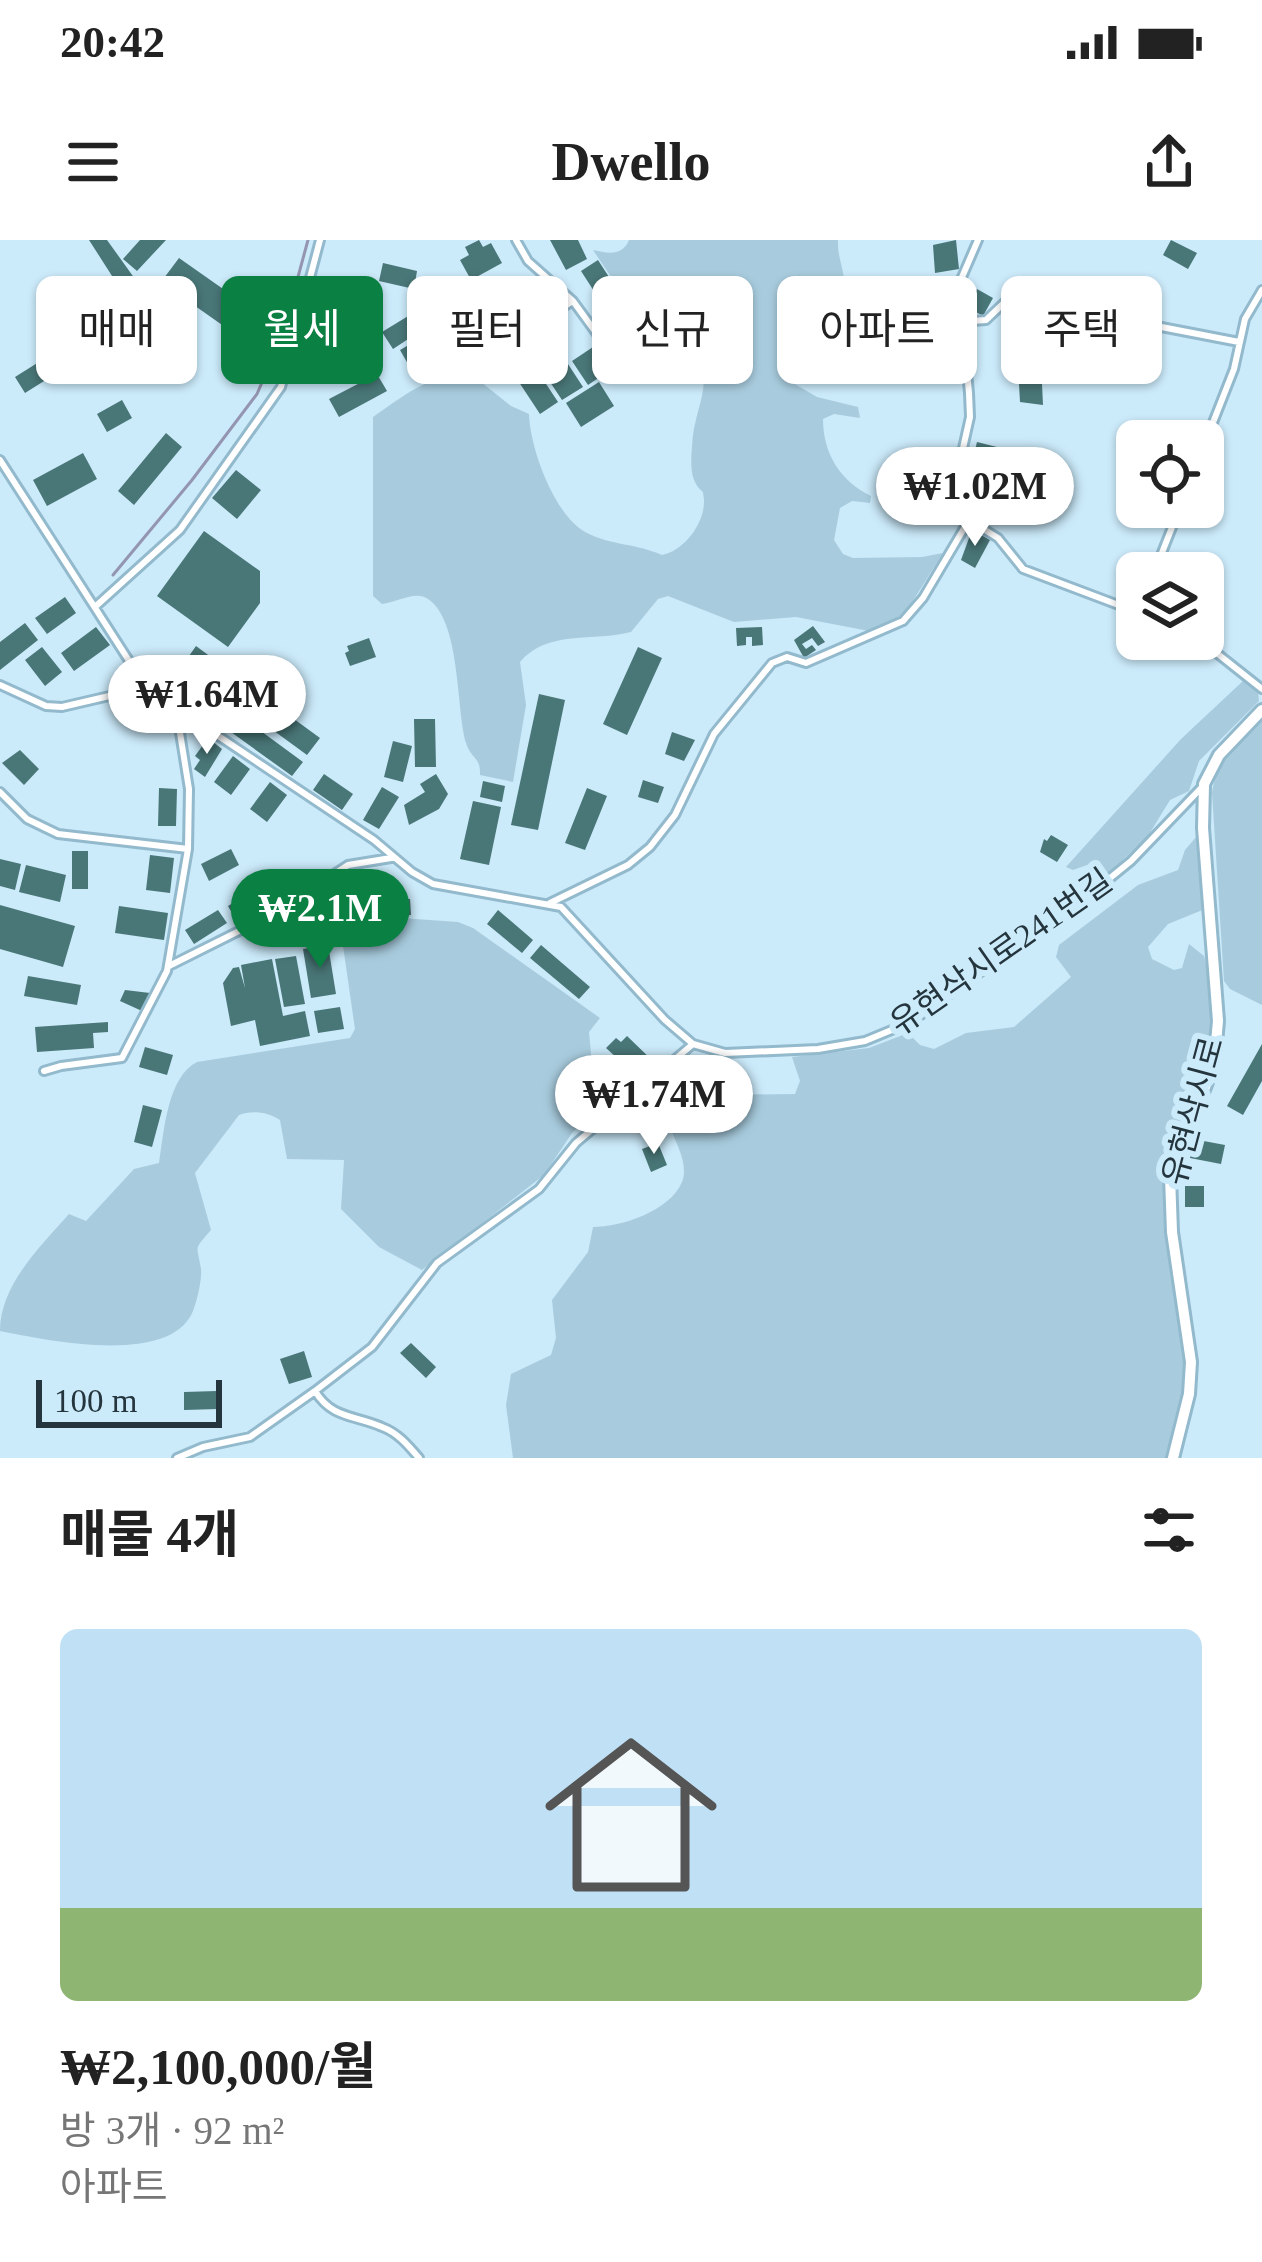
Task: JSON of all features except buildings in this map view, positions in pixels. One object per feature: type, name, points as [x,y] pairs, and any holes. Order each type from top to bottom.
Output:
[{"type":"street","points":[[1204,784],[1219,755],[1262,710]]},
{"type":"street","name":"유현삭시로","points":[[1173,1458],[1189,1394],[1190,1362],[1169,1176],[1207,1082],[1218,1021],[1204,784]]},
{"type":"lane","points":[[96,606],[180,530],[280,387],[320,240]]},
{"type":"lane","points":[[516,240],[528,261],[573,301],[592,327]]},
{"type":"lane","points":[[962,276],[977,241]]},
{"type":"lane","points":[[1214,420],[1234,369],[1245,319],[1262,290]]},
{"type":"lane","points":[[977,321],[986,320],[1007,300],[1022,295],[1053,296],[1105,316],[1239,342]]},
{"type":"lane","points":[[568,304],[573,301]]},
{"type":"lane","points":[[550,903],[628,865],[650,847],[675,815],[715,734],[772,663],[787,657],[806,663],[904,621],[923,598],[969,520],[972,503],[961,457],[970,417],[968,384]]},
{"type":"lane","points":[[0,460],[148,687],[177,714],[202,725],[374,839],[433,884],[561,908],[693,1044],[576,1143],[539,1190],[437,1263],[372,1347],[250,1437],[177,1458]]},
{"type":"lane","points":[[969,520],[998,538],[1023,569],[1116,604]]},
{"type":"lane","points":[[1224,658],[1262,688]]},
{"type":"lane","points":[[0,685],[54,707],[96,702],[148,687]]},
{"type":"lane","points":[[44,1071],[122,1058],[169,965],[188,849],[189,789],[177,714]]},
{"type":"lane","name":"유현삭시로241번길","points":[[693,1044],[725,1053],[818,1049],[865,1041],[911,1022],[1100,887],[1204,784]]},
{"type":"lane","points":[[0,792],[27,818],[58,834],[188,849]]},
{"type":"lane","points":[[169,965],[273,914],[348,865],[395,858]]},
{"type":"lane","points":[[315,1391],[333,1412],[400,1436],[419,1458]]},
{"type":"shaded area","points":[[629,240],[838,240],[843,276],[777,276],[777,384],[795,384],[817,397],[858,407],[860,418],[834,414],[823,419],[835,465],[871,496],[870,503],[852,501],[840,508],[834,540],[843,554],[853,558],[943,553],[909,607],[898,618],[869,631],[796,617],[734,622],[668,596],[658,599],[631,632],[544,645],[520,662],[526,705],[513,782],[480,775],[466,743],[452,645],[439,610],[423,597],[382,604],[373,596],[373,417],[426,384],[484,384],[529,414],[546,481],[575,525],[596,537],[662,555],[678,548],[697,526],[703,509],[703,493],[694,480],[691,461],[703,384],[753,384],[753,276],[610,276],[593,250],[609,253]]},
{"type":"shaded area","points":[[1243,681],[1258,691],[1259,701],[1199,761],[1189,791],[1170,800],[1148,836],[1106,876],[1090,864],[1073,870],[1066,867],[1181,739]]},
{"type":"shaded area","points":[[1262,718],[1262,1005],[1224,981],[1212,793],[1224,761]]},
{"type":"shaded area","points":[[1202,836],[1205,909],[1168,924],[1148,947],[1152,959],[1174,970],[1182,968],[1189,944],[1204,956],[1211,1001],[1206,1064],[1173,1143],[1163,1185],[1185,1373],[1168,1458],[513,1458],[506,1405],[511,1374],[551,1355],[556,1338],[552,1300],[588,1252],[593,1227],[643,1215],[676,1192],[684,1168],[670,1127],[693,1130],[710,1124],[708,1095],[795,1094],[800,1081],[792,1057],[869,1048],[908,1033],[920,1045],[934,1049],[966,1033],[1014,1027],[1071,977],[1056,957],[1059,945],[1138,885],[1178,870],[1185,850]]},
{"type":"shaded area","points":[[343,920],[458,922],[473,928],[600,1018],[589,1032],[596,1109],[572,1133],[544,1175],[422,1270],[379,1247],[341,1209],[344,1160],[287,1159],[280,1120],[244,1113],[195,1173],[211,1230],[198,1248],[200,1287],[184,1325],[138,1344],[109,1345],[0,1331],[14,1282],[69,1214],[86,1221],[134,1169],[159,1163],[173,1093],[187,1069],[197,1062],[350,1038],[355,1029],[340,925]]},
{"type":"waterway","points":[[113,575],[257,394],[282,336],[308,240]]}]
